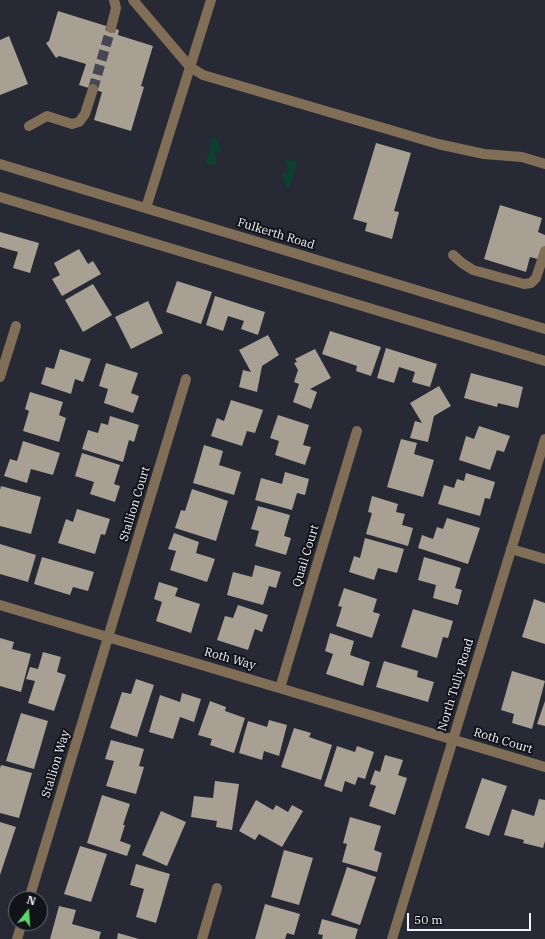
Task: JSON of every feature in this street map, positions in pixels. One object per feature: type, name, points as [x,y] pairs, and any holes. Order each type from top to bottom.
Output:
[{"type":"street","points":[[111,28],[116,8],[114,0]]},
{"type":"street","points":[[133,0],[190,67],[203,75],[438,144],[484,154],[522,157],[545,164]]},
{"type":"street","points":[[146,208],[211,0]]},
{"type":"street","points":[[29,126],[47,116],[72,124],[79,122],[85,114],[92,89]]},
{"type":"street","name":"Fulkerth Road","points":[[0,164],[545,330]]},
{"type":"street","points":[[0,197],[545,361]]},
{"type":"street","points":[[453,255],[473,270],[524,284],[531,283],[536,278],[545,251]]},
{"type":"street","points":[[0,377],[16,326]]},
{"type":"street","name":"Stallion Court","points":[[109,637],[186,379]]},
{"type":"street","name":"Quail Court","points":[[280,688],[357,431]]},
{"type":"street","name":"North Tully Road","points":[[392,939],[545,439]]},
{"type":"street","points":[[511,549],[545,559]]},
{"type":"street","name":"Roth Way","points":[[0,605],[453,739]]},
{"type":"street","name":"Stallion Way","points":[[31,891],[109,637]]},
{"type":"street","name":"Roth Court","points":[[453,739],[545,767]]},
{"type":"street","points":[[202,939],[217,888]]},
{"type":"green space","points":[[213,137],[217,139],[221,153],[214,151],[217,166],[206,163]]},
{"type":"green space","points":[[286,159],[297,162],[289,188],[286,187],[282,172],[289,174]]},
{"type":"building","points":[[58,11],[119,30],[118,35],[153,46],[141,86],[144,87],[131,131],[94,120],[102,92],[79,85],[86,64],[59,56],[56,58],[46,43],[49,41]]},
{"type":"building","points":[[9,36],[28,84],[0,95],[0,40]]},
{"type":"building","points":[[376,143],[411,153],[394,211],[399,212],[392,239],[365,231],[367,223],[353,219]]},
{"type":"building","points":[[500,205],[542,218],[538,232],[545,235],[545,261],[530,257],[526,272],[484,259]]},
{"type":"building","points":[[0,232],[39,243],[30,273],[13,268],[18,252],[0,247]]},
{"type":"building","points":[[79,249],[88,264],[93,261],[101,274],[62,296],[52,279],[60,275],[54,263]]},
{"type":"building","points":[[177,281],[212,292],[201,324],[166,312]]},
{"type":"building","points":[[93,284],[112,315],[83,332],[65,300]]},
{"type":"building","points":[[215,296],[265,312],[258,335],[241,329],[244,321],[228,316],[223,331],[206,325]]},
{"type":"building","points":[[148,301],[163,333],[131,349],[115,317]]},
{"type":"building","points":[[330,331],[381,347],[371,376],[356,371],[357,366],[322,354]]},
{"type":"building","points":[[268,335],[279,355],[262,366],[257,392],[239,387],[243,370],[251,372],[239,350]]},
{"type":"building","points":[[386,348],[437,364],[430,387],[412,382],[415,372],[399,367],[394,383],[377,378]]},
{"type":"building","points":[[60,349],[91,359],[83,382],[75,379],[71,394],[41,384],[46,367],[54,369]]},
{"type":"building","points":[[315,349],[331,378],[310,389],[317,392],[311,409],[293,402],[299,384],[294,382],[298,370],[294,363],[297,362],[295,359]]},
{"type":"building","points":[[106,363],[138,373],[131,393],[139,396],[133,413],[104,403],[108,389],[99,386]]},
{"type":"building","points":[[471,373],[523,387],[518,408],[498,403],[497,407],[464,398]]},
{"type":"building","points":[[439,386],[451,406],[434,416],[428,442],[410,438],[415,421],[422,423],[410,403]]},
{"type":"building","points":[[30,392],[63,402],[59,415],[66,418],[59,442],[23,431],[29,411],[25,409]]},
{"type":"building","points":[[231,400],[263,410],[255,433],[247,431],[242,446],[211,436],[217,418],[224,421]]},
{"type":"building","points":[[278,415],[309,425],[303,445],[311,447],[305,465],[275,455],[279,441],[270,438]]},
{"type":"building","points":[[110,416],[139,425],[134,442],[129,440],[123,462],[82,449],[88,430],[98,433],[101,423],[108,425]]},
{"type":"building","points":[[479,426],[510,436],[504,452],[497,450],[490,470],[459,460],[466,436],[474,439]]},
{"type":"building","points":[[401,439],[417,443],[414,454],[434,460],[423,497],[387,487]]},
{"type":"building","points":[[23,441],[60,453],[53,475],[31,469],[27,483],[4,476],[10,459],[17,461]]},
{"type":"building","points":[[204,445],[223,451],[219,465],[241,472],[234,495],[193,483]]},
{"type":"building","points":[[82,453],[120,465],[114,484],[120,486],[115,502],[90,494],[94,482],[75,476]]},
{"type":"building","points":[[285,472],[309,479],[305,495],[297,493],[292,510],[255,500],[261,478],[282,484]]},
{"type":"building","points":[[466,473],[495,482],[490,499],[485,498],[480,516],[438,504],[444,485],[454,488],[457,479],[464,481]]},
{"type":"building","points":[[1,486],[41,497],[31,534],[0,526]]},
{"type":"building","points":[[192,489],[228,501],[216,541],[175,528],[181,510],[185,511]]},
{"type":"building","points":[[372,496],[398,504],[396,512],[405,514],[402,525],[413,528],[408,546],[366,534],[372,513],[368,512]]},
{"type":"building","points":[[258,506],[290,515],[284,536],[291,538],[286,555],[255,546],[259,531],[251,529]]},
{"type":"building","points":[[77,509],[110,519],[105,535],[101,534],[95,554],[58,543],[66,519],[73,522]]},
{"type":"building","points":[[447,518],[480,528],[468,564],[418,548],[422,535],[433,539],[437,527],[443,529]]},
{"type":"building","points":[[174,533],[199,542],[196,553],[215,559],[207,582],[170,570],[176,551],[168,549]]},
{"type":"building","points":[[365,538],[404,549],[397,573],[378,568],[374,580],[349,572],[354,556],[360,558]]},
{"type":"building","points":[[0,544],[36,555],[28,582],[0,574]]},
{"type":"building","points":[[42,557],[94,572],[88,591],[73,587],[70,595],[34,584]]},
{"type":"building","points":[[424,557],[461,568],[455,588],[462,590],[458,605],[433,598],[436,585],[418,580]]},
{"type":"building","points":[[255,565],[281,572],[276,588],[269,586],[263,605],[227,595],[233,572],[252,577]]},
{"type":"building","points":[[159,582],[178,588],[175,596],[200,604],[191,633],[156,621],[162,602],[154,599]]},
{"type":"building","points":[[344,588],[377,599],[373,612],[380,614],[372,638],[336,626],[342,607],[338,606]]},
{"type":"building","points":[[534,599],[545,603],[545,644],[522,637]]},
{"type":"building","points":[[238,605],[268,615],[262,632],[255,629],[248,650],[217,640],[225,616],[233,618]]},
{"type":"building","points":[[413,609],[453,621],[448,638],[443,637],[437,658],[401,647]]},
{"type":"building","points":[[330,633],[354,641],[350,655],[370,662],[363,686],[326,674],[333,654],[325,651]]},
{"type":"building","points":[[0,638],[14,642],[12,649],[31,654],[21,692],[0,686]]},
{"type":"building","points":[[43,652],[61,657],[57,672],[66,675],[54,711],[28,703],[35,681],[26,679],[30,667],[38,669]]},
{"type":"building","points":[[384,661],[418,671],[417,677],[434,682],[428,702],[376,687]]},
{"type":"building","points":[[512,671],[545,681],[532,729],[512,723],[514,714],[501,710]]},
{"type":"building","points":[[136,679],[154,685],[137,737],[110,728],[122,692],[131,694]]},
{"type":"building","points":[[182,693],[201,699],[194,722],[180,717],[173,739],[149,732],[160,695],[180,702]]},
{"type":"building","points":[[210,701],[226,707],[225,711],[245,718],[234,753],[210,745],[212,739],[198,735]]},
{"type":"building","points":[[545,701],[545,726],[537,724]]},
{"type":"building","points":[[21,713],[48,721],[34,769],[6,761]]},
{"type":"building","points":[[269,720],[287,725],[279,756],[264,751],[262,760],[239,753],[248,721],[267,727]]},
{"type":"building","points":[[294,728],[311,733],[309,737],[332,745],[321,780],[281,767]]},
{"type":"building","points":[[111,740],[144,749],[139,766],[144,767],[136,794],[106,786],[114,761],[105,759]]},
{"type":"building","points":[[337,746],[355,752],[357,746],[374,752],[365,779],[358,777],[355,785],[345,781],[342,792],[324,786]]},
{"type":"building","points":[[385,755],[403,760],[398,775],[407,778],[395,815],[369,806],[376,786],[370,784],[375,770],[380,772]]},
{"type":"building","points":[[1,765],[32,773],[19,818],[0,813]]},
{"type":"building","points":[[482,778],[507,786],[489,836],[465,828]]},
{"type":"building","points":[[215,781],[239,784],[232,830],[216,827],[217,821],[191,817],[194,796],[213,798]]},
{"type":"building","points":[[102,795],[130,804],[123,825],[125,825],[120,841],[131,845],[127,856],[87,843]]},
{"type":"building","points":[[539,799],[545,800],[545,841],[543,848],[523,843],[524,840],[504,835],[512,809],[534,816]]},
{"type":"building","points":[[256,800],[273,810],[276,805],[288,812],[292,805],[303,811],[282,847],[259,834],[255,840],[239,831]]},
{"type":"building","points":[[161,811],[186,822],[167,866],[142,855]]},
{"type":"building","points":[[350,817],[381,826],[374,850],[382,853],[377,872],[342,862],[347,844],[343,843]]},
{"type":"building","points":[[0,822],[16,827],[0,875]]},
{"type":"building","points":[[80,846],[107,854],[91,902],[64,894]]},
{"type":"building","points":[[284,850],[313,858],[299,905],[271,897]]},
{"type":"building","points":[[136,864],[170,874],[156,923],[136,917],[144,889],[130,885]]},
{"type":"building","points":[[347,867],[376,877],[360,925],[331,915]]},
{"type":"building","points":[[265,904],[300,914],[294,935],[287,933],[285,939],[255,939]]},
{"type":"building","points":[[59,906],[76,910],[72,924],[101,932],[99,939],[50,939]]},
{"type":"building","points":[[322,919],[358,929],[355,939],[322,939],[323,935],[318,934]]},
{"type":"building","points":[[118,933],[139,939],[117,939]]},
{"type":"tunnel","points":[[93,89],[111,28]]}]
